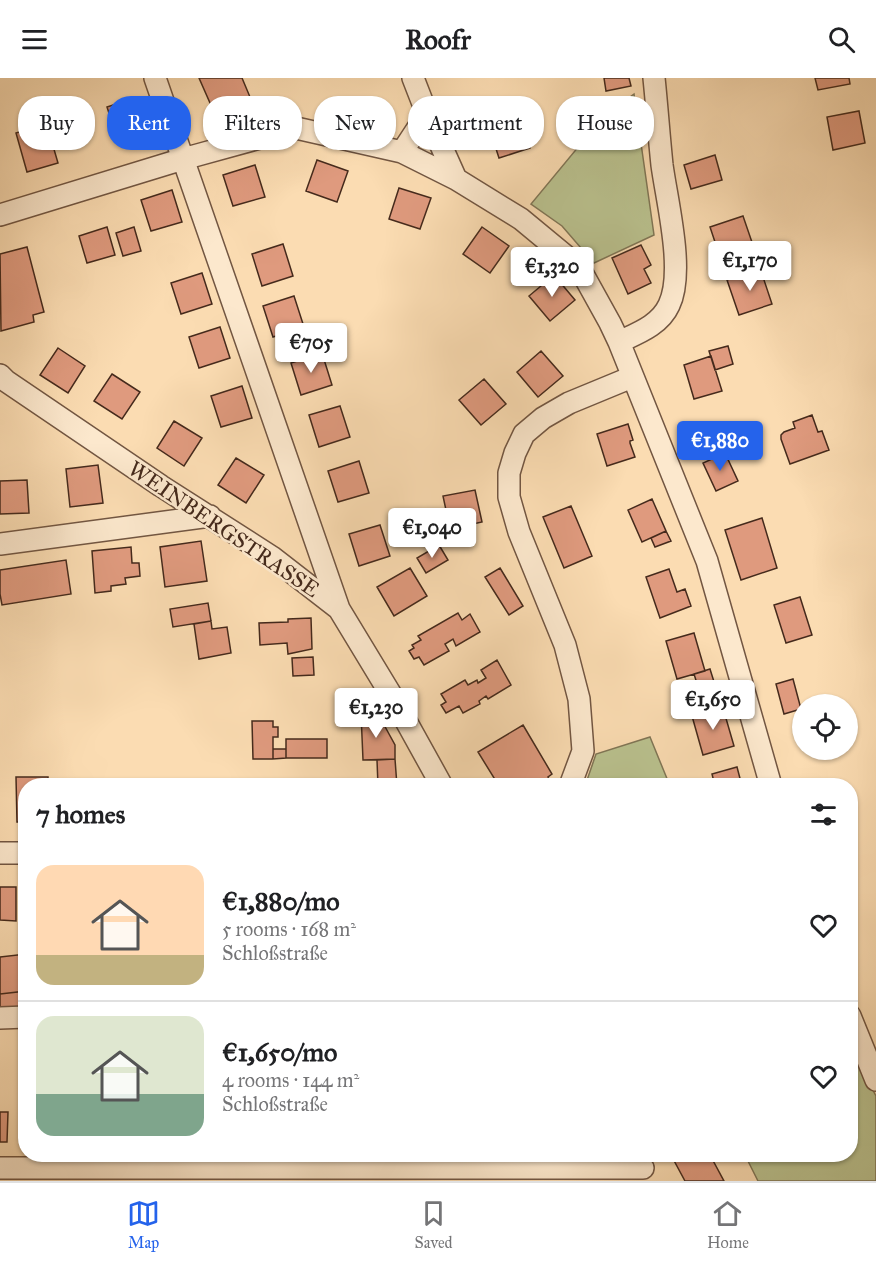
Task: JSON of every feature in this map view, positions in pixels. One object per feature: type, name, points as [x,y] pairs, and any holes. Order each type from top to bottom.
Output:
[{"type":"street","points":[[156,78],[339,609]]},
{"type":"street","points":[[413,78],[420,96]]},
{"type":"street","points":[[619,342],[656,323],[668,308],[676,285],[672,228],[662,164],[654,78]]},
{"type":"street","points":[[0,216],[183,159],[296,128],[402,152],[456,179],[521,219],[579,267],[619,342],[707,561],[769,778]]},
{"type":"street","points":[[402,152],[408,143]]},
{"type":"street","points":[[443,150],[456,179]]},
{"type":"street","name":"WEINBERGSTRASSE","points":[[0,375],[272,557],[339,609],[396,703],[438,778]]},
{"type":"street","points":[[573,778],[583,751],[579,699],[565,645],[519,532],[508,497],[508,473],[524,434],[543,418],[569,403],[632,377]]},
{"type":"street","points":[[0,543],[210,516]]},
{"type":"street","points":[[0,853],[18,853]]},
{"type":"street","points":[[0,1018],[18,1017]]},
{"type":"street","points":[[858,1036],[876,1080]]},
{"type":"street","points":[[0,1168],[643,1168]]},
{"type":"green space","points":[[576,150],[642,150],[654,235],[594,263],[562,226],[531,204]]},
{"type":"green space","points":[[650,737],[667,778],[588,778],[596,754]]},
{"type":"green space","points":[[858,1055],[876,1096],[876,1181],[758,1181],[748,1162],[858,1162]]},
{"type":"building","points":[[199,78],[242,78],[250,96],[207,96]]},
{"type":"building","points":[[604,78],[629,78],[631,86],[606,91]]},
{"type":"building","points":[[815,78],[849,78],[850,84],[818,90]]},
{"type":"building","points":[[859,111],[865,143],[833,150],[827,117]]},
{"type":"building","points":[[21,150],[54,150],[58,163],[27,172]]},
{"type":"building","points":[[496,150],[524,150],[499,158]]},
{"type":"building","points":[[715,155],[722,180],[691,189],[684,165]]},
{"type":"building","points":[[317,160],[348,171],[337,202],[306,191]]},
{"type":"building","points":[[255,165],[265,197],[233,206],[223,175]]},
{"type":"building","points":[[399,188],[431,198],[420,229],[389,219]]},
{"type":"building","points":[[172,190],[182,222],[151,231],[141,200]]},
{"type":"building","points":[[743,216],[755,251],[722,263],[710,227]]},
{"type":"building","points":[[107,227],[115,255],[87,263],[79,236]]},
{"type":"building","points":[[134,227],[141,251],[123,256],[116,233]]},
{"type":"building","points":[[482,227],[509,246],[490,273],[463,254]]},
{"type":"building","points":[[283,244],[293,276],[262,286],[252,254]]},
{"type":"building","points":[[641,245],[651,265],[644,269],[651,283],[628,294],[612,258]]},
{"type":"building","points":[[27,247],[44,312],[33,315],[34,322],[1,331],[0,254]]},
{"type":"building","points":[[760,268],[772,304],[739,315],[727,280]]},
{"type":"building","points":[[202,273],[212,304],[181,314],[171,283]]},
{"type":"building","points":[[554,275],[575,300],[550,321],[529,296]]},
{"type":"building","points":[[294,296],[304,327],[273,337],[263,306]]},
{"type":"building","points":[[220,327],[230,358],[199,368],[189,337]]},
{"type":"building","points":[[728,346],[733,364],[715,370],[709,351]]},
{"type":"building","points":[[58,348],[85,366],[68,393],[40,375]]},
{"type":"building","points":[[541,351],[563,376],[538,397],[517,372]]},
{"type":"building","points":[[322,353],[332,385],[301,395],[291,363]]},
{"type":"building","points":[[711,356],[722,391],[694,399],[684,365]]},
{"type":"building","points":[[112,374],[140,392],[122,419],[94,401]]},
{"type":"building","points":[[484,379],[506,404],[481,425],[459,400]]},
{"type":"building","points":[[242,386],[252,418],[221,427],[211,396]]},
{"type":"building","points":[[340,406],[350,437],[319,447],[309,415]]},
{"type":"building","points":[[812,415],[818,432],[822,431],[829,450],[790,464],[781,435],[795,428],[793,422]]},
{"type":"building","points":[[174,421],[202,438],[184,466],[157,448]]},
{"type":"building","points":[[628,424],[633,440],[630,443],[635,457],[607,466],[597,434]]},
{"type":"building","points":[[725,453],[738,481],[716,491],[703,463]]},
{"type":"building","points":[[236,458],[264,475],[246,503],[218,485]]},
{"type":"building","points":[[359,461],[369,493],[338,502],[328,471]]},
{"type":"building","points":[[98,465],[103,503],[70,507],[66,469]]},
{"type":"building","points":[[27,480],[29,513],[0,514],[0,481]]},
{"type":"building","points":[[475,490],[482,522],[450,529],[443,496]]},
{"type":"building","points":[[652,499],[666,531],[642,542],[628,510]]},
{"type":"building","points":[[571,506],[592,556],[564,568],[543,517]]},
{"type":"building","points":[[762,518],[777,568],[741,580],[725,530]]},
{"type":"building","points":[[380,525],[390,556],[359,566],[349,534]]},
{"type":"building","points":[[666,531],[671,541],[655,547],[651,538]]},
{"type":"building","points":[[201,541],[207,581],[165,587],[160,547]]},
{"type":"building","points":[[439,545],[448,560],[426,573],[417,558]]},
{"type":"building","points":[[131,547],[132,563],[139,563],[140,576],[125,578],[126,584],[111,586],[111,591],[95,593],[92,551]]},
{"type":"building","points":[[66,560],[71,594],[2,605],[0,570]]},
{"type":"building","points":[[410,568],[427,596],[394,616],[377,587]]},
{"type":"building","points":[[500,568],[523,606],[509,615],[485,577]]},
{"type":"building","points":[[669,569],[677,592],[685,589],[691,606],[660,618],[646,577]]},
{"type":"building","points":[[800,597],[812,635],[786,643],[774,605]]},
{"type":"building","points":[[208,603],[211,621],[173,627],[170,609]]},
{"type":"building","points":[[458,613],[462,620],[470,614],[480,632],[456,646],[453,639],[445,644],[449,651],[424,665],[419,657],[414,659],[409,651],[414,648],[412,645],[421,640],[418,636]]},
{"type":"building","points":[[311,618],[312,649],[288,654],[287,643],[260,645],[259,623]]},
{"type":"building","points":[[211,621],[212,629],[227,627],[231,653],[199,659],[194,624]]},
{"type":"building","points":[[694,633],[705,671],[677,679],[666,641]]},
{"type":"building","points":[[313,657],[314,675],[293,676],[292,658]]},
{"type":"building","points":[[497,660],[511,685],[488,699],[486,696],[479,701],[480,704],[463,713],[459,706],[446,713],[441,705],[446,702],[441,694],[465,680],[468,685],[477,680],[478,683],[486,678],[481,670]]},
{"type":"building","points":[[710,669],[715,685],[699,690],[694,674]]},
{"type":"building","points":[[793,679],[797,694],[792,694],[792,712],[784,714],[776,684]]},
{"type":"building","points":[[723,708],[734,746],[703,755],[692,716]]},
{"type":"building","points":[[377,712],[395,745],[395,759],[363,760],[361,713]]},
{"type":"building","points":[[252,721],[273,721],[273,727],[278,727],[278,737],[273,737],[273,759],[253,759]]},
{"type":"building","points":[[523,725],[552,774],[549,778],[494,778],[478,752]]},
{"type":"building","points":[[286,739],[327,739],[327,758],[286,758]]},
{"type":"building","points":[[273,749],[286,749],[286,758],[273,759]]},
{"type":"building","points":[[395,759],[396,778],[378,778],[377,760]]},
{"type":"building","points":[[737,767],[740,778],[713,778],[712,774]]},
{"type":"building","points":[[16,777],[48,777],[18,778],[17,822]]},
{"type":"building","points":[[0,887],[16,887],[16,921],[0,920]]},
{"type":"building","points":[[18,955],[18,992],[0,994],[0,957]]},
{"type":"building","points":[[18,992],[18,1011],[0,1013],[0,994]]},
{"type":"building","points":[[0,1112],[8,1112],[7,1142],[0,1142]]},
{"type":"building","points":[[675,1162],[714,1162],[724,1181],[685,1181]]}]
